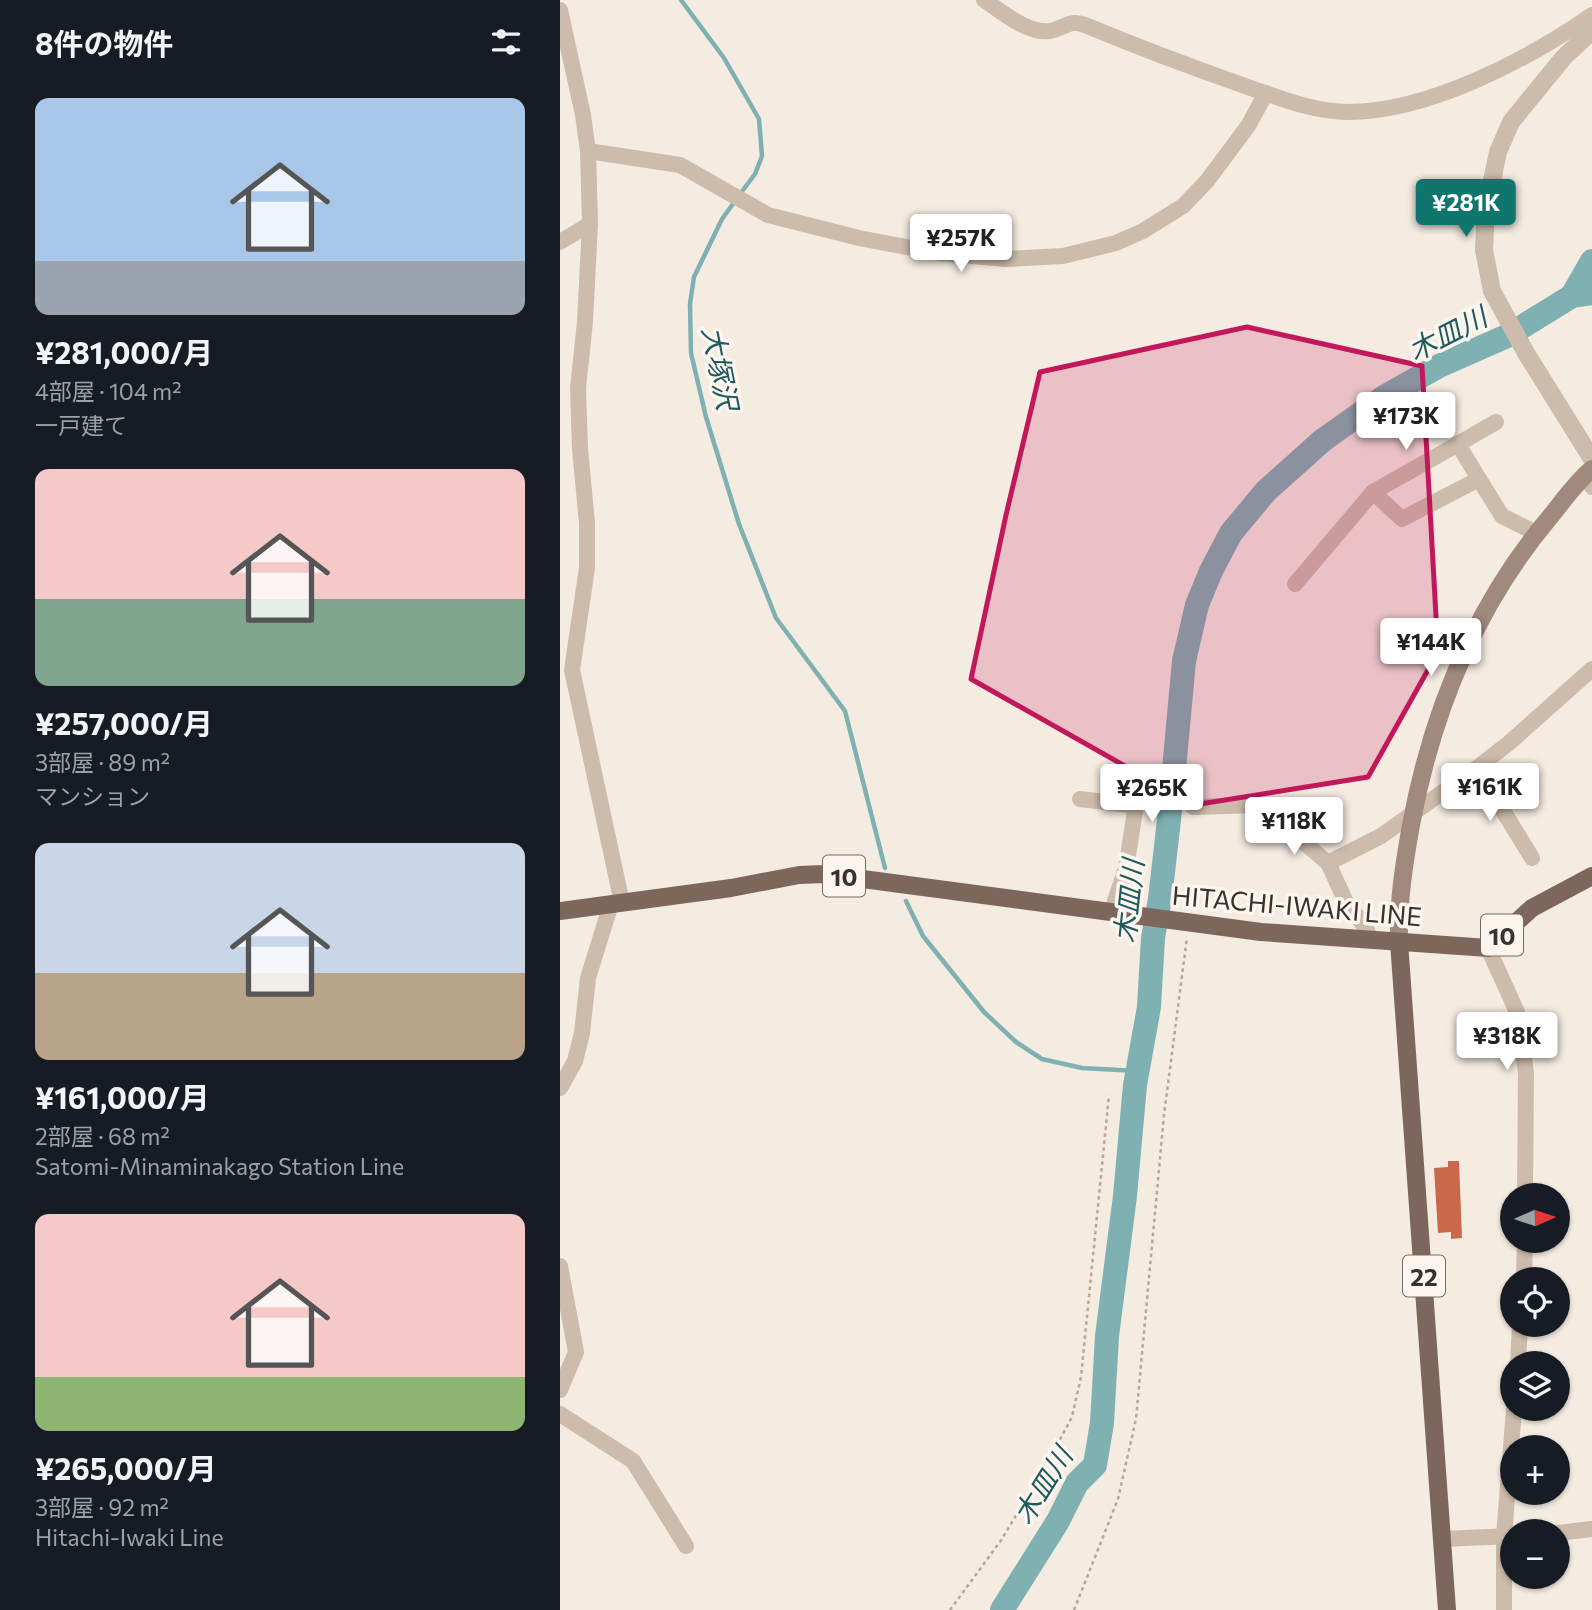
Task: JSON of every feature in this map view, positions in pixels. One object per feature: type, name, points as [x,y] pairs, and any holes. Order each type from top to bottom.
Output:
[{"type":"main road","points":[[1399,942],[1401,877],[1421,772],[1437,718],[1460,659],[1489,602],[1536,533],[1590,472]]},
{"type":"main road","name":"HITACHI-IWAKI LINE","points":[[560,911],[731,888],[799,875],[825,874],[1261,932],[1373,942],[1488,948]]},
{"type":"main road","name":"10","points":[[1488,948],[1532,908],[1592,876]]},
{"type":"main road","name":"22","points":[[1399,942],[1447,1610]]},
{"type":"street","points":[[984,0],[1031,29],[1050,31],[1076,22],[1305,107],[1345,112],[1383,110],[1409,105],[1464,84],[1524,57],[1592,15]]},
{"type":"street","points":[[560,10],[583,115],[588,151],[590,224],[585,322],[578,388],[587,523],[587,568],[568,641],[572,670],[568,692],[616,904],[588,978],[582,1033],[575,1061],[560,1088]]},
{"type":"street","points":[[1590,472],[1492,291],[1485,250],[1486,208],[1498,152],[1511,122],[1564,57],[1592,31]]},
{"type":"street","points":[[588,151],[680,165],[768,215],[859,239],[938,253],[1006,259],[1063,256],[1116,243],[1143,231],[1183,206],[1207,181],[1248,126],[1265,93]]},
{"type":"street","points":[[560,242],[590,224]]},
{"type":"street","points":[[1295,584],[1373,492],[1496,422]]},
{"type":"street","points":[[1458,444],[1502,516],[1536,533]]},
{"type":"street","points":[[1373,492],[1402,519],[1479,479]]},
{"type":"street","points":[[1328,863],[1381,836],[1472,771],[1509,743],[1592,669]]},
{"type":"street","points":[[1472,771],[1499,804],[1532,858]]},
{"type":"street","points":[[1080,799],[1130,805],[1135,811],[1120,914]]},
{"type":"street","points":[[1193,807],[1260,805],[1328,863],[1346,902],[1373,942]]},
{"type":"street","points":[[1488,948],[1517,1012],[1526,1073],[1525,1183]]},
{"type":"street","points":[[560,1266],[576,1352],[560,1390]]},
{"type":"street","points":[[560,1414],[633,1461],[686,1546]]},
{"type":"street","points":[[1509,1519],[1513,1421]]},
{"type":"street","points":[[1570,1532],[1592,1529]]},
{"type":"street","points":[[1442,1539],[1500,1537]]},
{"type":"street","points":[[1504,1610],[1505,1589]]},
{"type":"path","points":[[1074,1610],[1118,1499],[1136,1419],[1184,922]]},
{"type":"path","points":[[950,1610],[1002,1539],[1072,1417],[1081,1377],[1109,1095]]},
{"type":"highlighted area","points":[[1247,327],[1422,366],[1438,652],[1368,777],[1194,805],[971,679],[1040,372]]},
{"type":"building","points":[[1448,1161],[1459,1161],[1462,1238],[1451,1239],[1451,1232],[1438,1233],[1434,1168],[1448,1167]]},
{"type":"waterway","name":"大塚沢","points":[[681,0],[724,58],[759,119],[762,156],[755,174],[740,194]]},
{"type":"waterway","name":"大塚沢","points":[[735,201],[722,219],[694,277],[690,304],[691,353],[706,417],[739,524],[776,618],[845,711],[885,868]]},
{"type":"waterway","points":[[1572,296],[1592,261]]},
{"type":"waterway","name":"木皿川","points":[[1002,1610],[1058,1521],[1077,1483],[1095,1465],[1102,1423],[1107,1336],[1125,1196],[1135,1085],[1149,1007],[1153,938],[1171,802],[1184,661],[1197,605],[1211,571],[1231,533],[1266,491],[1323,440],[1384,397],[1439,366],[1507,336],[1572,296],[1592,293]]},
{"type":"waterway","points":[[906,901],[923,936],[984,1012],[1016,1042],[1042,1059],[1082,1068],[1137,1071]]}]
